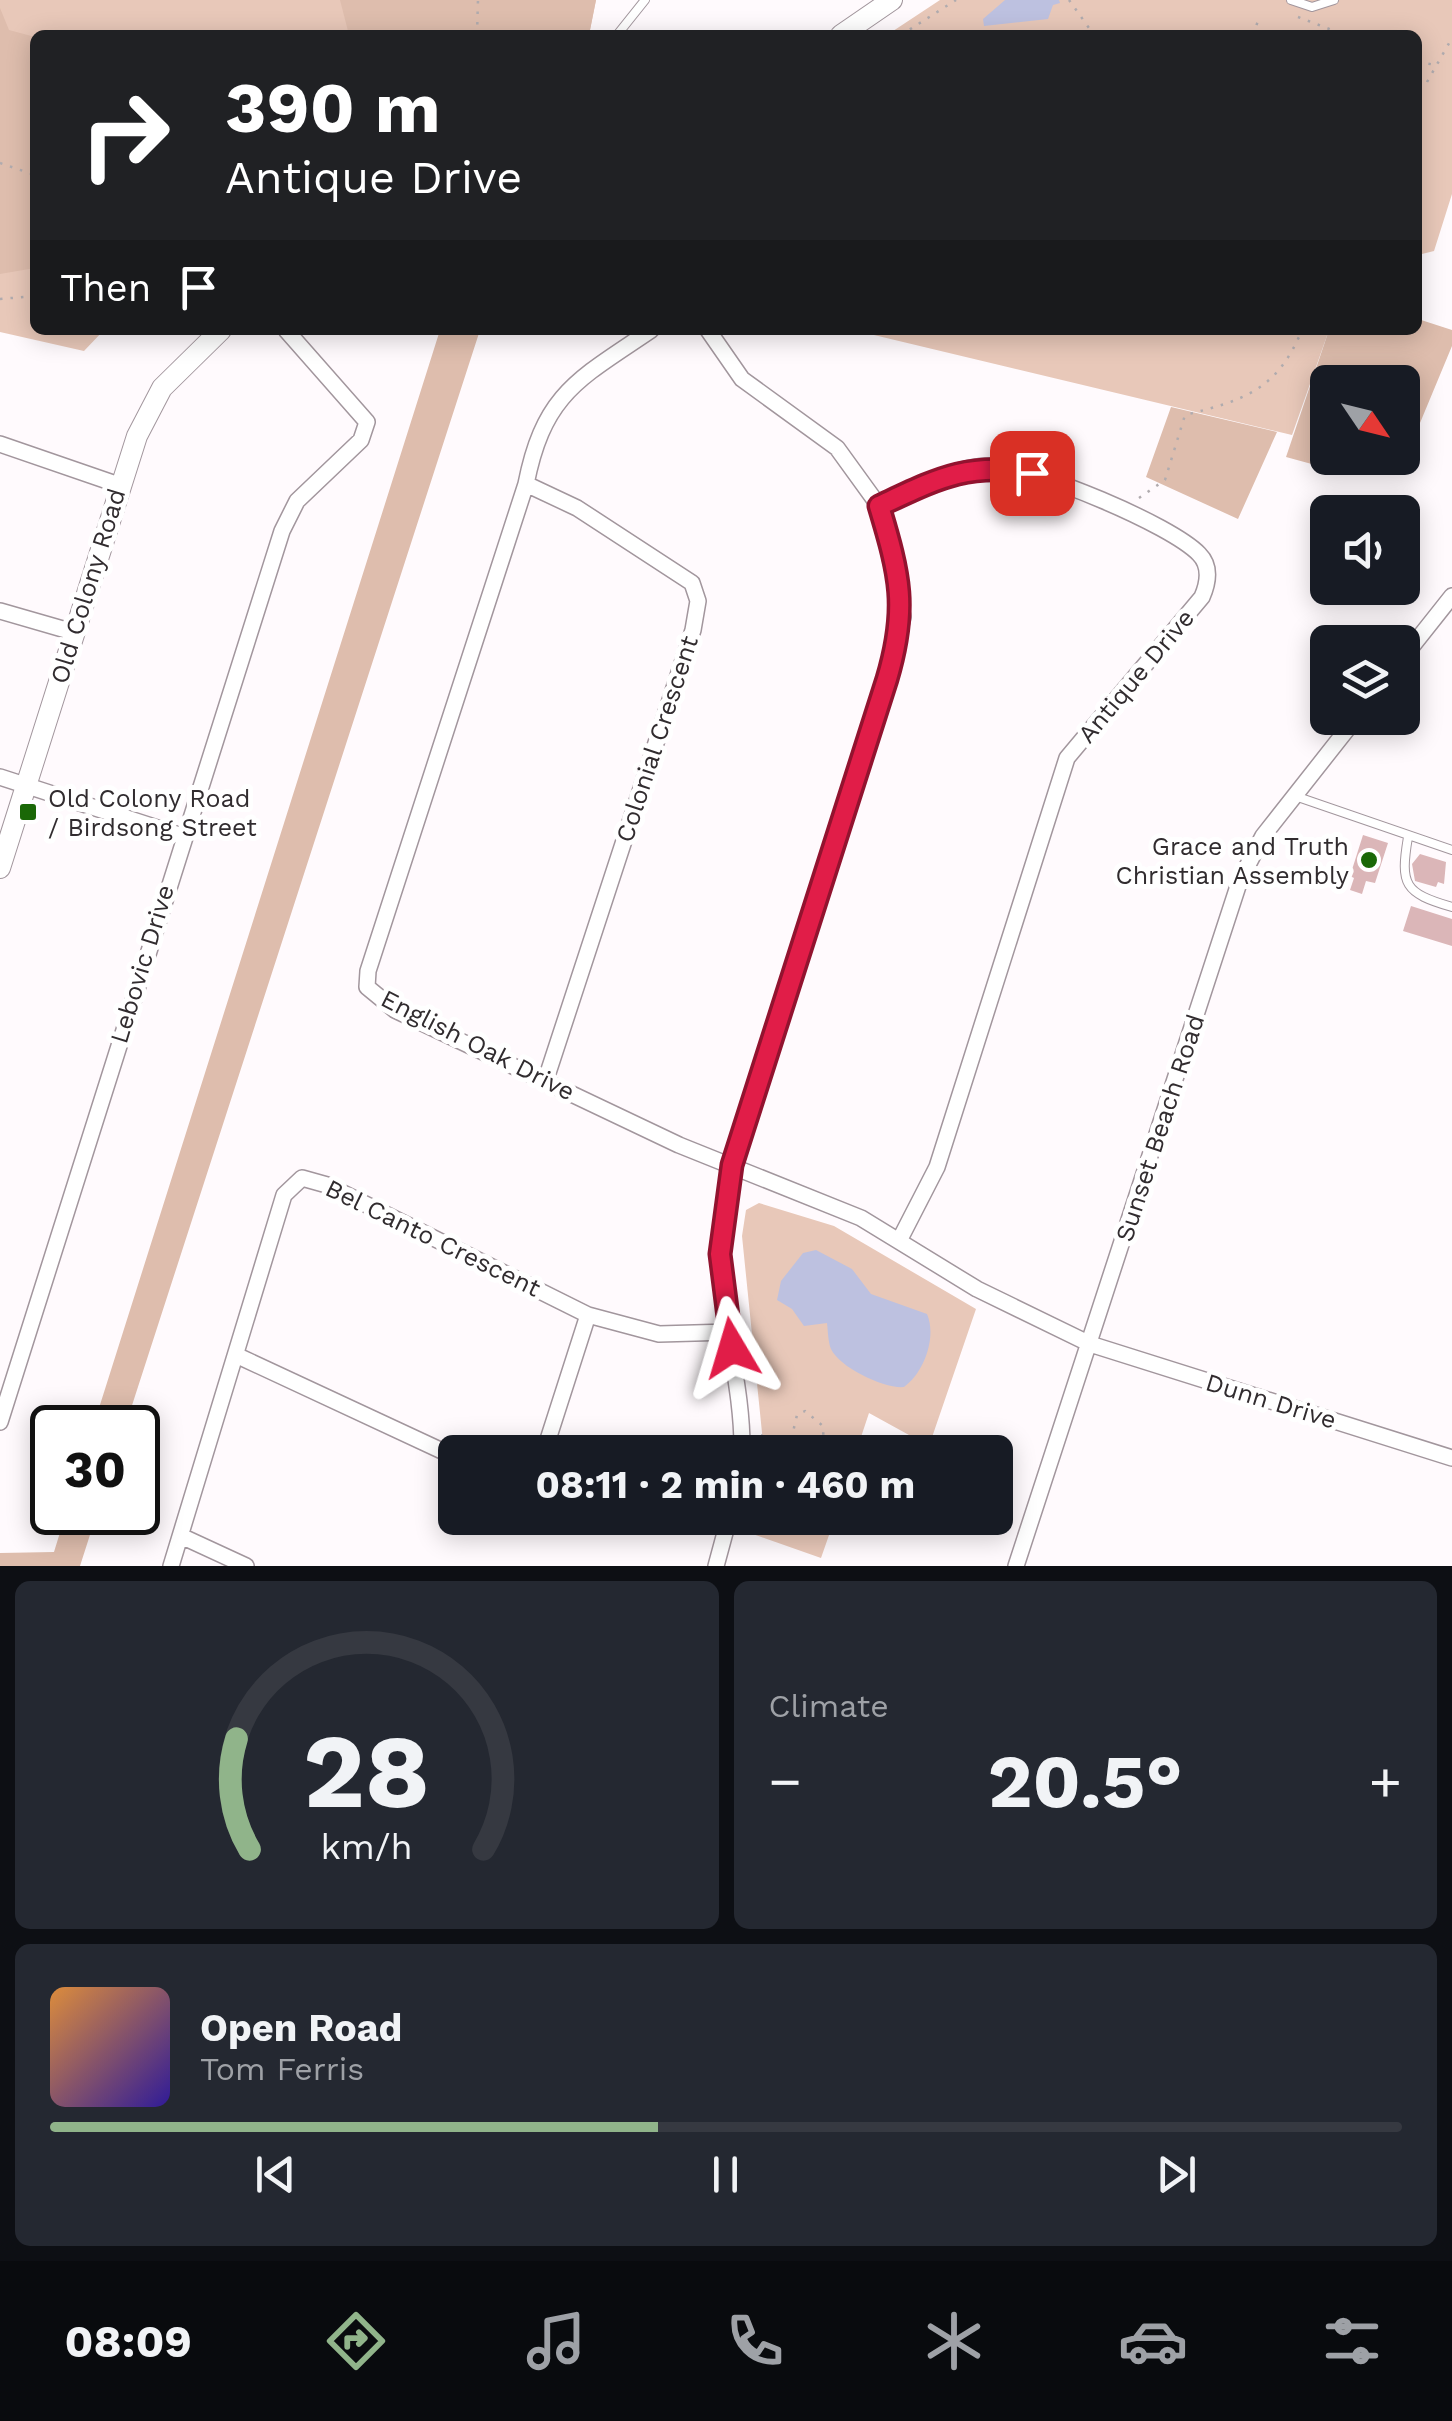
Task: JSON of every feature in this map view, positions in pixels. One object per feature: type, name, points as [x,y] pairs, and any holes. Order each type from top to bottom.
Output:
[{"type":"street","points":[[848,30],[892,0]]},
{"type":"street","name":"Old Colony Road","points":[[0,868],[137,436],[162,388],[215,335]]},
{"type":"street","name":"Lebovic Drive","points":[[0,1422],[182,836],[282,532],[297,501],[361,440],[367,422],[290,335]]},
{"type":"street","name":"English Oak Drive","points":[[644,335],[578,380],[552,407],[534,443],[526,484],[368,971],[367,987],[395,1010],[546,1079],[678,1146],[828,1203],[900,1239],[976,1288],[1090,1344]]},
{"type":"street","points":[[711,335],[742,379],[837,448],[879,506],[899,584],[902,616],[896,648],[732,1165],[720,1254],[740,1435]]},
{"type":"street","points":[[0,444],[119,485]]},
{"type":"street","name":"Antique Drive","points":[[879,506],[964,469],[993,466],[1032,473],[1122,510],[1200,554],[1207,567],[1206,586],[1068,758],[937,1168],[900,1239]]},
{"type":"street","name":"Colonial Crescent","points":[[526,484],[577,508],[692,583],[698,601],[693,630],[546,1079]]},
{"type":"street","points":[[1420,636],[1452,596]]},
{"type":"street","points":[[0,611],[73,632]]},
{"type":"street","name":"Sunset Beach Road","points":[[1016,1566],[1240,880],[1263,836],[1343,735]]},
{"type":"street","points":[[0,778],[182,836]]},
{"type":"street","name":"Bel Canto Crescent","points":[[171,1566],[284,1195],[302,1178],[327,1185],[588,1315],[659,1334],[730,1332]]},
{"type":"street","points":[[549,1435],[588,1315]]},
{"type":"street","name":"Dunn Drive","points":[[1090,1344],[1452,1458]]},
{"type":"street","points":[[238,1356],[438,1450]]},
{"type":"street","points":[[716,1566],[725,1535]]},
{"type":"street","points":[[181,1536],[246,1566]]},
{"type":"lane","points":[[621,30],[646,0]]},
{"type":"lane","points":[[1291,0],[1312,8],[1334,0]]},
{"type":"lane","points":[[1295,796],[1452,850]]},
{"type":"lane","points":[[1408,837],[1405,881],[1413,892],[1452,907]]},
{"type":"path","points":[[478,0],[478,30]]},
{"type":"path","points":[[910,30],[956,0]]},
{"type":"path","points":[[1069,0],[1090,30]]},
{"type":"path","points":[[1298,17],[1332,30]]},
{"type":"path","points":[[1255,30],[1259,18]]},
{"type":"path","points":[[1427,82],[1452,38]]},
{"type":"path","points":[[1422,63],[1438,66]]},
{"type":"path","points":[[0,163],[30,173]]},
{"type":"path","points":[[0,299],[30,296]]},
{"type":"path","points":[[1122,510],[1165,480],[1185,416],[1259,392],[1292,355],[1300,335]]},
{"type":"path","points":[[790,1435],[797,1414],[805,1411],[822,1426],[823,1435]]},
{"type":"shaded area","points":[[0,0],[596,0],[590,30],[30,30],[30,335],[99,335],[84,351],[0,332]]},
{"type":"shaded area","points":[[340,0],[596,0],[590,30],[348,30]]},
{"type":"shaded area","points":[[940,0],[1452,0],[1452,194],[1434,251],[1422,254],[1422,30],[895,30]]},
{"type":"shaded area","points":[[0,8],[9,30],[30,36],[30,269],[0,274]]},
{"type":"shaded area","points":[[1422,320],[1452,330],[1452,346],[1420,423],[1420,365],[1317,365],[1327,335],[1422,335]]},
{"type":"shaded area","points":[[438,335],[478,335],[132,1405],[100,1405]]},
{"type":"shaded area","points":[[874,335],[1327,335],[1317,365],[1310,365],[1310,384],[1292,435]]},
{"type":"shaded area","points":[[1310,386],[1310,464],[1286,457]]},
{"type":"shaded area","points":[[1171,407],[1277,432],[1238,519],[1146,477]]},
{"type":"shaded area","points":[[759,1203],[834,1226],[976,1309],[933,1435],[909,1435],[869,1413],[862,1435],[762,1435],[742,1236],[746,1210]]},
{"type":"shaded area","points":[[59,1535],[90,1535],[80,1566],[0,1566],[0,1553],[54,1552]]},
{"type":"shaded area","points":[[756,1535],[829,1535],[821,1558]]},
{"type":"water","points":[[1005,0],[1060,3],[1053,5],[1048,19],[984,26],[983,19]]},
{"type":"water","points":[[816,1250],[852,1269],[871,1294],[927,1314],[927,1354],[904,1387],[886,1385],[853,1370],[831,1349],[827,1323],[804,1326],[792,1309],[777,1300],[781,1281],[803,1253]]},
{"type":"building","name":"Grace and Truth Christian Assembly","points":[[1363,835],[1388,843],[1375,883],[1366,881],[1362,894],[1350,890],[1354,878],[1350,876]]},
{"type":"building","points":[[1420,854],[1446,862],[1444,884],[1438,882],[1436,887],[1415,881],[1412,864]]},
{"type":"building","points":[[1411,906],[1452,919],[1452,946],[1403,931]]},
{"type":"place","name":"Old Colony Road / Birdsong Street","points":[[28,812]]},
{"type":"place","name":"Grace and Truth Christian Assembly","points":[[1369,860]]},
{"type":"route","points":[[732,1348],[720,1254],[722,1212],[732,1165],[887,679],[902,616],[899,584],[879,506],[964,469],[993,466],[1032,473]]}]
